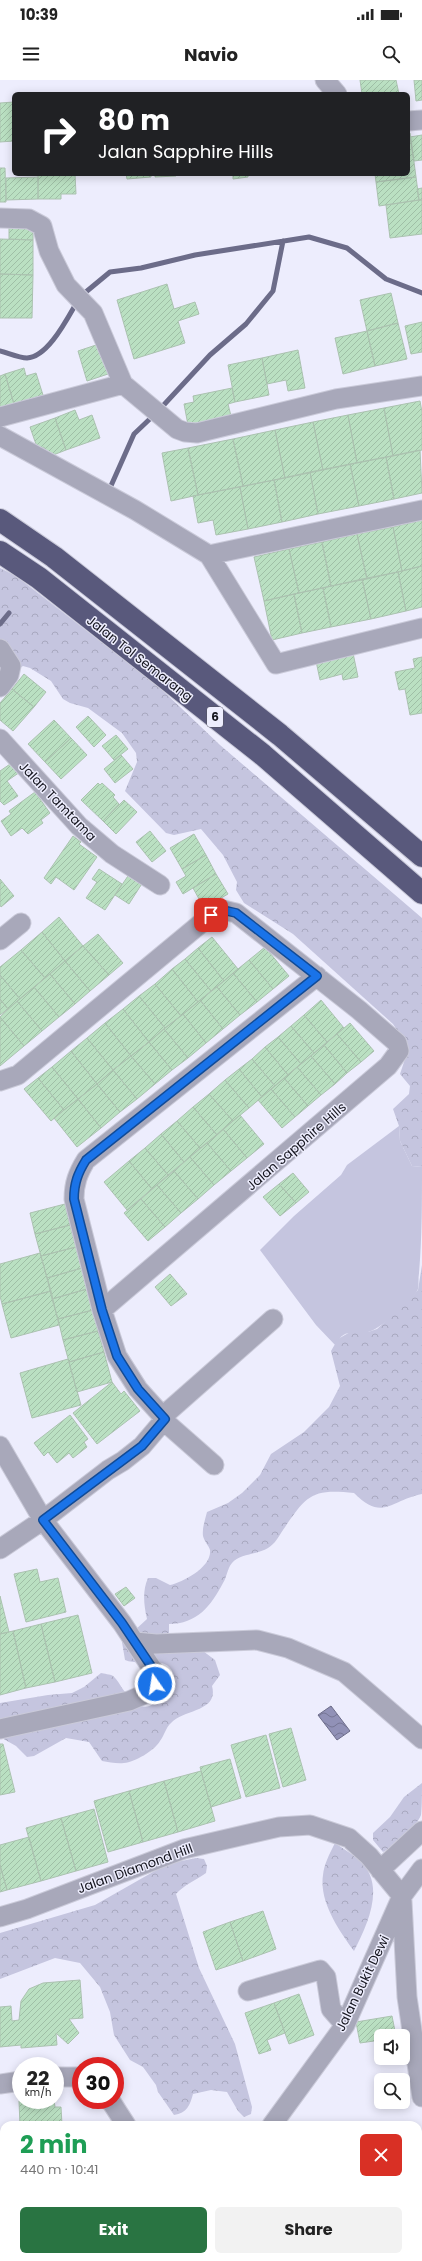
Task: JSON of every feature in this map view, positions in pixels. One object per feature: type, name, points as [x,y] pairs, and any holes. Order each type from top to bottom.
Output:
[{"type":"highway","name":"Jalan Tol Semarang","points":[[0,520],[54,557],[280,735],[422,856]]},
{"type":"highway","name":"Jalan Tol Semarang","points":[[0,552],[39,578],[263,755],[422,894]]},
{"type":"street","points":[[325,80],[335,92]]},
{"type":"street","points":[[410,121],[422,120]]},
{"type":"street","points":[[0,218],[29,219],[42,226],[49,251],[66,285],[94,313],[123,384],[169,422],[185,432],[197,433],[336,399],[422,386]]},
{"type":"street","points":[[403,389],[422,375]]},
{"type":"street","points":[[0,417],[123,384]]},
{"type":"street","points":[[0,436],[135,510],[209,555],[276,664],[422,628]]},
{"type":"street","points":[[209,555],[422,510]]},
{"type":"street","points":[[0,649],[10,666],[9,675],[0,687]]},
{"type":"street","name":"Jalan Tamtama","points":[[0,739],[80,826],[112,854],[160,885]]},
{"type":"street","name":"Jalan Sapphire Hills","points":[[0,1082],[18,1075],[211,915],[223,910],[236,913],[317,976],[397,1043],[399,1051],[396,1058],[324,1122],[102,1310]]},
{"type":"street","points":[[0,940],[21,923]]},
{"type":"street","points":[[214,1465],[163,1418],[138,1389],[117,1356],[102,1310],[74,1199],[74,1183],[86,1160],[317,976]]},
{"type":"street","points":[[0,1549],[43,1520],[142,1446],[163,1418],[273,1319]]},
{"type":"street","points":[[0,1446],[43,1520],[135,1642],[155,1672],[155,1684],[145,1694],[129,1701],[0,1729]]},
{"type":"street","points":[[135,1642],[156,1644],[257,1640],[288,1648],[344,1672],[422,1739]]},
{"type":"street","name":"Jalan Diamond Hill","points":[[0,1917],[27,1909],[184,1849],[279,1827],[310,1825],[349,1838],[369,1856],[402,1896]]},
{"type":"street","points":[[380,1870],[422,1831]]},
{"type":"street","name":"Jalan Bukit Dewi","points":[[275,2121],[345,2025],[402,1896],[422,1869]]},
{"type":"street","points":[[402,1896],[407,1997],[422,2097]]},
{"type":"street","points":[[248,1991],[320,1970],[325,1974],[331,2009],[345,2025]]},
{"type":"street","points":[[0,2084],[12,2082]]},
{"type":"street","points":[[116,2109],[123,2121]]},
{"type":"green space","points":[[0,568],[16,576],[159,687],[220,745],[422,918],[422,1167],[412,1166],[400,1141],[399,1126],[393,1109],[409,1094],[410,1086],[400,1074],[406,1056],[405,1042],[393,1024],[293,934],[244,903],[236,890],[237,882],[223,855],[201,829],[174,835],[166,833],[125,791],[137,762],[136,753],[122,733],[88,708],[70,703],[63,699],[51,681],[30,668],[23,666],[0,681]]},
{"type":"green space","points":[[399,1126],[400,1141],[412,1166],[422,1167],[418,1289],[411,1300],[382,1324],[366,1333],[346,1334],[342,1336],[336,1346],[316,1325],[260,1250],[294,1216],[341,1175],[347,1165]]},
{"type":"green space","points":[[422,1265],[422,1494],[387,1507],[380,1508],[364,1502],[354,1493],[328,1492],[319,1494],[304,1502],[291,1518],[277,1540],[270,1546],[259,1552],[239,1557],[235,1560],[230,1565],[224,1581],[213,1599],[202,1612],[188,1621],[169,1624],[169,1634],[173,1640],[203,1651],[215,1660],[220,1675],[212,1686],[213,1694],[210,1701],[199,1709],[177,1718],[168,1727],[157,1745],[144,1755],[133,1761],[124,1763],[102,1761],[89,1742],[66,1738],[34,1756],[27,1757],[16,1746],[0,1737],[0,1703],[48,1695],[72,1693],[84,1687],[101,1673],[113,1676],[134,1702],[142,1706],[148,1706],[159,1698],[173,1673],[169,1667],[159,1662],[132,1662],[125,1660],[122,1642],[147,1619],[144,1598],[148,1578],[156,1578],[170,1585],[182,1581],[202,1568],[209,1556],[210,1550],[203,1536],[203,1527],[207,1512],[228,1503],[242,1493],[260,1475],[271,1454],[304,1432],[329,1407],[340,1386],[331,1351],[338,1339],[352,1331],[368,1332],[377,1329],[418,1290]]},
{"type":"green space","points":[[422,1783],[421,1815],[405,1836],[383,1852],[373,1840],[373,1833],[390,1817],[404,1797]]},
{"type":"green space","points":[[335,1843],[358,1859],[367,1869],[372,1880],[372,1904],[369,1916],[365,1929],[354,1951],[331,1915],[324,1895],[324,1871]]},
{"type":"green space","points":[[196,1858],[204,1859],[207,1866],[206,1873],[176,1894],[199,1968],[235,2044],[252,2107],[251,2114],[244,2117],[238,2111],[227,2092],[211,2090],[193,2094],[191,2102],[187,2108],[174,2115],[143,2067],[130,2060],[114,2035],[110,2012],[100,1987],[80,1963],[55,1958],[0,1979],[0,1933],[95,1905],[167,1864]]},
{"type":"water","points":[[331,1706],[350,1731],[337,1740],[318,1715]]},
{"type":"building","points":[[360,80],[396,80],[399,92],[362,92]]},
{"type":"building","points":[[414,80],[422,80],[422,100],[416,101]]},
{"type":"building","points":[[12,102],[12,141],[0,142],[0,103]]},
{"type":"building","points":[[410,133],[416,177],[376,182],[375,176],[410,176]]},
{"type":"building","points":[[422,135],[422,160],[414,161],[410,137]]},
{"type":"building","points":[[0,168],[5,168],[6,202],[0,202]]},
{"type":"building","points":[[38,176],[75,176],[76,194],[61,194],[61,199],[38,199]]},
{"type":"building","points":[[126,176],[151,176],[151,177],[127,179]]},
{"type":"building","points":[[155,176],[176,176],[155,177]]},
{"type":"building","points":[[233,176],[248,176],[248,177],[233,179]]},
{"type":"building","points":[[38,177],[38,199],[6,200],[6,178]]},
{"type":"building","points":[[416,177],[419,200],[379,206],[376,182]]},
{"type":"building","points":[[422,188],[422,200],[419,200],[417,189]]},
{"type":"building","points":[[422,200],[422,234],[390,238],[386,205]]},
{"type":"building","points":[[9,226],[33,226],[33,240],[9,239]]},
{"type":"building","points":[[0,239],[33,240],[33,275],[0,274]]},
{"type":"building","points":[[0,274],[33,275],[32,318],[0,318]]},
{"type":"building","points":[[167,284],[174,309],[195,302],[199,314],[178,321],[185,343],[134,359],[117,300]]},
{"type":"building","points":[[391,293],[398,323],[367,331],[360,300]]},
{"type":"building","points":[[422,322],[422,352],[411,354],[405,326]]},
{"type":"building","points":[[398,323],[407,359],[375,366],[367,331]]},
{"type":"building","points":[[367,331],[375,366],[343,374],[335,338]]},
{"type":"building","points":[[99,344],[108,374],[87,381],[78,351]]},
{"type":"building","points":[[298,350],[305,388],[288,391],[286,380],[267,384],[262,358]]},
{"type":"building","points":[[262,358],[269,395],[235,402],[228,365]]},
{"type":"building","points":[[24,368],[26,376],[36,373],[43,395],[14,404],[5,374]]},
{"type":"building","points":[[5,374],[14,404],[0,408],[0,376]]},
{"type":"building","points":[[232,388],[235,402],[228,404],[231,416],[188,425],[184,404],[194,402],[193,396]]},
{"type":"building","points":[[420,401],[422,412],[422,450],[393,456],[384,408]]},
{"type":"building","points":[[384,408],[393,456],[357,463],[348,415]]},
{"type":"building","points":[[75,410],[79,420],[92,415],[100,438],[66,450],[55,418]]},
{"type":"building","points":[[348,415],[357,463],[323,470],[313,422]]},
{"type":"building","points":[[55,418],[66,450],[48,457],[44,447],[38,450],[30,427]]},
{"type":"building","points":[[313,422],[323,470],[285,478],[275,430]]},
{"type":"building","points":[[275,430],[285,478],[243,486],[233,439]]},
{"type":"building","points":[[233,439],[243,486],[198,495],[188,448]]},
{"type":"building","points":[[188,448],[198,495],[171,501],[162,453]]},
{"type":"building","points":[[420,450],[422,493],[394,499],[386,457]]},
{"type":"building","points":[[386,457],[394,499],[359,506],[350,464]]},
{"type":"building","points":[[350,464],[359,506],[318,514],[310,472]]},
{"type":"building","points":[[310,472],[318,514],[282,522],[274,480]]},
{"type":"building","points":[[274,480],[282,522],[248,529],[240,487]]},
{"type":"building","points":[[240,487],[248,529],[216,535],[213,520],[198,523],[193,496]]},
{"type":"building","points":[[422,520],[422,566],[402,571],[393,527]]},
{"type":"building","points":[[393,527],[402,571],[367,579],[357,534]]},
{"type":"building","points":[[357,534],[367,579],[331,586],[322,542]]},
{"type":"building","points":[[322,542],[331,586],[299,593],[289,549]]},
{"type":"building","points":[[289,549],[299,593],[264,601],[254,557]]},
{"type":"building","points":[[422,566],[422,607],[406,611],[398,572]]},
{"type":"building","points":[[398,572],[406,611],[371,619],[362,579]]},
{"type":"building","points":[[362,579],[371,619],[331,627],[323,588]]},
{"type":"building","points":[[323,588],[331,627],[302,633],[294,594]]},
{"type":"building","points":[[294,594],[302,633],[272,640],[264,601]]},
{"type":"building","points":[[353,653],[358,677],[343,680],[342,674],[320,680],[316,661]]},
{"type":"building","points":[[422,657],[422,713],[410,715],[405,689],[399,690],[395,672],[415,668],[413,659]]},
{"type":"building","points":[[24,674],[46,692],[34,707],[12,689]]},
{"type":"building","points":[[12,689],[34,707],[13,731],[0,720],[0,703]]},
{"type":"building","points":[[88,716],[106,735],[94,747],[76,727]]},
{"type":"building","points":[[54,720],[71,738],[45,762],[28,744]]},
{"type":"building","points":[[116,735],[128,749],[114,760],[102,746]]},
{"type":"building","points":[[71,738],[87,755],[61,779],[45,762]]},
{"type":"building","points":[[121,755],[133,769],[115,783],[104,769]]},
{"type":"building","points":[[13,762],[20,772],[7,781],[18,796],[4,805],[0,801],[0,771]]},
{"type":"building","points":[[98,783],[100,785],[102,783],[115,795],[113,797],[119,804],[103,821],[81,800]]},
{"type":"building","points":[[35,792],[50,813],[41,820],[43,823],[28,834],[22,828],[11,836],[1,821],[11,814],[9,811]]},
{"type":"building","points":[[124,800],[137,812],[116,834],[103,821]]},
{"type":"building","points":[[150,831],[166,851],[152,862],[136,842]]},
{"type":"building","points":[[194,834],[206,855],[182,869],[170,848]]},
{"type":"building","points":[[73,836],[81,842],[79,844],[97,857],[74,890],[56,877],[51,884],[44,878]]},
{"type":"building","points":[[206,855],[216,874],[183,894],[176,882],[186,876],[182,869]]},
{"type":"building","points":[[99,869],[122,884],[105,910],[86,898],[97,882],[92,879]]},
{"type":"building","points":[[130,873],[143,882],[129,904],[115,895]]},
{"type":"building","points":[[216,874],[228,894],[204,908],[193,888]]},
{"type":"building","points":[[0,879],[14,896],[1,907],[0,905]]},
{"type":"building","points":[[59,917],[83,946],[65,961],[42,932]]},
{"type":"building","points":[[42,932],[65,961],[45,978],[21,950]]},
{"type":"building","points":[[98,934],[123,963],[109,975],[83,946]]},
{"type":"building","points":[[212,937],[238,969],[224,981],[198,948]]},
{"type":"building","points":[[83,946],[109,975],[90,991],[65,961]]},
{"type":"building","points":[[265,947],[289,976],[273,989],[249,960]]},
{"type":"building","points":[[198,948],[224,981],[211,991],[185,959]]},
{"type":"building","points":[[21,950],[45,978],[20,999],[0,975],[0,967]]},
{"type":"building","points":[[185,959],[211,991],[198,1002],[172,969]]},
{"type":"building","points":[[249,960],[273,989],[257,1002],[233,973]]},
{"type":"building","points":[[65,961],[90,991],[75,1004],[50,974]]},
{"type":"building","points":[[172,969],[198,1002],[181,1016],[155,984]]},
{"type":"building","points":[[233,973],[257,1002],[240,1015],[217,987]]},
{"type":"building","points":[[50,974],[75,1004],[59,1017],[34,987]]},
{"type":"building","points":[[0,975],[20,999],[8,1009],[0,999]]},
{"type":"building","points":[[155,984],[181,1016],[165,1028],[139,996]]},
{"type":"building","points":[[34,987],[59,1017],[42,1031],[17,1001]]},
{"type":"building","points":[[217,987],[240,1015],[223,1029],[200,1000]]},
{"type":"building","points":[[139,996],[165,1028],[149,1042],[123,1009]]},
{"type":"building","points":[[0,999],[8,1009],[0,1015]]},
{"type":"building","points":[[200,1000],[223,1029],[206,1043],[183,1014]]},
{"type":"building","points":[[321,1000],[344,1028],[327,1042],[304,1015]]},
{"type":"building","points":[[17,1001],[42,1031],[24,1046],[0,1017]]},
{"type":"building","points":[[123,1009],[149,1042],[131,1056],[105,1023]]},
{"type":"building","points":[[183,1014],[206,1043],[188,1058],[164,1029]]},
{"type":"building","points":[[304,1015],[327,1042],[314,1053],[291,1026]]},
{"type":"building","points":[[0,1017],[24,1046],[0,1066]]},
{"type":"building","points":[[105,1023],[131,1056],[113,1070],[87,1038]]},
{"type":"building","points":[[350,1023],[374,1051],[361,1062],[337,1034]]},
{"type":"building","points":[[291,1026],[314,1053],[301,1064],[278,1037]]},
{"type":"building","points":[[164,1029],[188,1058],[172,1070],[149,1042]]},
{"type":"building","points":[[337,1034],[361,1062],[347,1073],[324,1045]]},
{"type":"building","points":[[278,1037],[301,1064],[288,1075],[265,1047]]},
{"type":"building","points":[[87,1038],[113,1070],[97,1084],[71,1051]]},
{"type":"building","points":[[149,1042],[172,1070],[155,1084],[131,1056]]},
{"type":"building","points":[[324,1045],[347,1073],[335,1084],[311,1056]]},
{"type":"building","points":[[265,1047],[288,1075],[275,1086],[252,1059]]},
{"type":"building","points":[[71,1051],[97,1084],[78,1099],[52,1067]]},
{"type":"building","points":[[131,1056],[155,1084],[137,1099],[113,1070]]},
{"type":"building","points":[[311,1056],[335,1084],[321,1095],[297,1067]]},
{"type":"building","points":[[252,1059],[275,1086],[262,1097],[239,1069]]},
{"type":"building","points":[[52,1067],[78,1099],[64,1110],[38,1078]]},
{"type":"building","points":[[297,1067],[321,1095],[308,1106],[284,1078]]},
{"type":"building","points":[[239,1069],[262,1097],[249,1108],[225,1080]]},
{"type":"building","points":[[113,1070],[137,1099],[120,1112],[97,1084]]},
{"type":"building","points":[[38,1078],[64,1110],[51,1121],[24,1089]]},
{"type":"building","points":[[284,1078],[308,1106],[295,1117],[271,1089]]},
{"type":"building","points":[[225,1080],[249,1108],[233,1121],[209,1094]]},
{"type":"building","points":[[97,1084],[120,1112],[101,1128],[78,1099]]},
{"type":"building","points":[[271,1089],[295,1117],[282,1128],[258,1100]]},
{"type":"building","points":[[209,1094],[233,1121],[217,1135],[193,1107]]},
{"type":"building","points":[[78,1099],[101,1128],[77,1147],[54,1118]]},
{"type":"building","points":[[193,1107],[217,1135],[200,1148],[177,1121]]},
{"type":"building","points":[[240,1115],[264,1144],[247,1158],[223,1129]]},
{"type":"building","points":[[177,1121],[200,1148],[184,1162],[161,1134]]},
{"type":"building","points":[[223,1129],[247,1158],[231,1171],[207,1143]]},
{"type":"building","points":[[161,1134],[184,1162],[168,1175],[145,1148]]},
{"type":"building","points":[[207,1143],[231,1171],[214,1185],[190,1157]]},
{"type":"building","points":[[145,1148],[168,1175],[152,1189],[129,1161]]},
{"type":"building","points":[[190,1157],[214,1185],[198,1199],[174,1171]]},
{"type":"building","points":[[129,1161],[152,1189],[127,1210],[104,1182]]},
{"type":"building","points":[[174,1171],[198,1199],[181,1213],[157,1185]]},
{"type":"building","points":[[293,1173],[309,1192],[296,1203],[279,1184]]},
{"type":"building","points":[[279,1184],[296,1203],[280,1216],[263,1197]]},
{"type":"building","points":[[157,1185],[181,1213],[165,1227],[141,1199]]},
{"type":"building","points":[[141,1199],[165,1227],[148,1241],[124,1213]]},
{"type":"building","points":[[65,1204],[70,1225],[35,1234],[30,1213]]},
{"type":"building","points":[[70,1225],[76,1247],[41,1256],[35,1234]]},
{"type":"building","points":[[76,1247],[82,1268],[47,1278],[41,1256]]},
{"type":"building","points":[[40,1253],[51,1291],[2,1304],[0,1296],[0,1264]]},
{"type":"building","points":[[82,1268],[87,1289],[52,1299],[47,1278]]},
{"type":"building","points":[[170,1274],[187,1294],[171,1306],[155,1287]]},
{"type":"building","points":[[87,1289],[93,1310],[58,1319],[52,1299]]},
{"type":"building","points":[[51,1291],[59,1325],[11,1338],[2,1304]]},
{"type":"building","points":[[93,1310],[98,1331],[63,1340],[58,1319]]},
{"type":"building","points":[[98,1331],[104,1352],[69,1362],[63,1340]]},
{"type":"building","points":[[104,1352],[112,1382],[77,1392],[69,1362]]},
{"type":"building","points":[[68,1359],[81,1405],[32,1418],[20,1373]]},
{"type":"building","points":[[112,1382],[121,1394],[124,1391],[140,1411],[97,1444],[73,1413]]},
{"type":"building","points":[[70,1415],[88,1439],[84,1442],[87,1447],[73,1458],[69,1453],[57,1463],[48,1452],[44,1456],[34,1443]]},
{"type":"building","points":[[37,1569],[40,1582],[58,1578],[66,1612],[26,1622],[14,1574]]},
{"type":"building","points":[[126,1587],[135,1598],[124,1606],[115,1594]]},
{"type":"building","points":[[0,1596],[9,1632],[0,1634]]},
{"type":"building","points":[[78,1615],[92,1673],[55,1682],[41,1624]]},
{"type":"building","points":[[41,1624],[55,1682],[26,1688],[13,1631]]},
{"type":"building","points":[[13,1631],[26,1688],[0,1695],[0,1634]]},
{"type":"building","points":[[291,1728],[306,1780],[283,1787],[269,1734]]},
{"type":"building","points":[[266,1735],[280,1788],[246,1797],[231,1745]]},
{"type":"building","points":[[0,1744],[3,1744],[15,1792],[0,1795]]},
{"type":"building","points":[[230,1759],[241,1798],[211,1807],[200,1767]]},
{"type":"building","points":[[201,1771],[215,1821],[178,1832],[164,1781]]},
{"type":"building","points":[[164,1781],[178,1832],[143,1842],[129,1791]]},
{"type":"building","points":[[129,1791],[143,1842],[108,1852],[94,1801]]},
{"type":"building","points":[[94,1809],[108,1862],[76,1871],[61,1818]]},
{"type":"building","points":[[61,1818],[76,1871],[41,1881],[26,1828]]},
{"type":"building","points":[[29,1837],[41,1881],[7,1890],[0,1865],[0,1845]]},
{"type":"building","points":[[0,1865],[7,1890],[0,1892]]},
{"type":"building","points":[[263,1911],[276,1949],[243,1961],[230,1922]]},
{"type":"building","points":[[230,1922],[243,1961],[216,1970],[203,1932]]},
{"type":"building","points":[[80,1980],[83,2018],[69,2019],[79,2033],[68,2044],[56,2033],[57,2045],[21,2048],[21,2045],[0,2047],[0,2007],[11,2006],[12,2021],[19,2020],[21,2001],[29,1989],[43,1983]]},
{"type":"building","points":[[299,1994],[314,2035],[289,2044],[274,2003]]},
{"type":"building","points":[[274,2003],[285,2033],[267,2040],[271,2050],[259,2054],[245,2013]]},
{"type":"building","points":[[392,2016],[395,2029],[374,2029],[374,2041],[360,2043],[356,2022]]},
{"type":"building","points":[[19,2109],[61,2109],[62,2121],[20,2121]]},
{"type":"waterway","points":[[81,296],[110,272],[141,268],[195,255],[309,237],[347,248],[386,279],[422,293]]},
{"type":"waterway","points":[[160,409],[210,355],[246,324],[273,291],[283,241]]},
{"type":"waterway","points":[[0,351],[24,358],[35,356],[42,351],[56,336],[77,302]]},
{"type":"waterway","points":[[110,488],[134,434],[154,415]]},
{"type":"waterway","points":[[0,624],[9,613]]},
{"type":"route","points":[[155,1684],[155,1672],[122,1623],[43,1520],[142,1446],[165,1419],[138,1389],[117,1356],[102,1310],[74,1199],[74,1183],[79,1171],[86,1160],[317,976],[236,913],[223,910],[211,915]]}]
